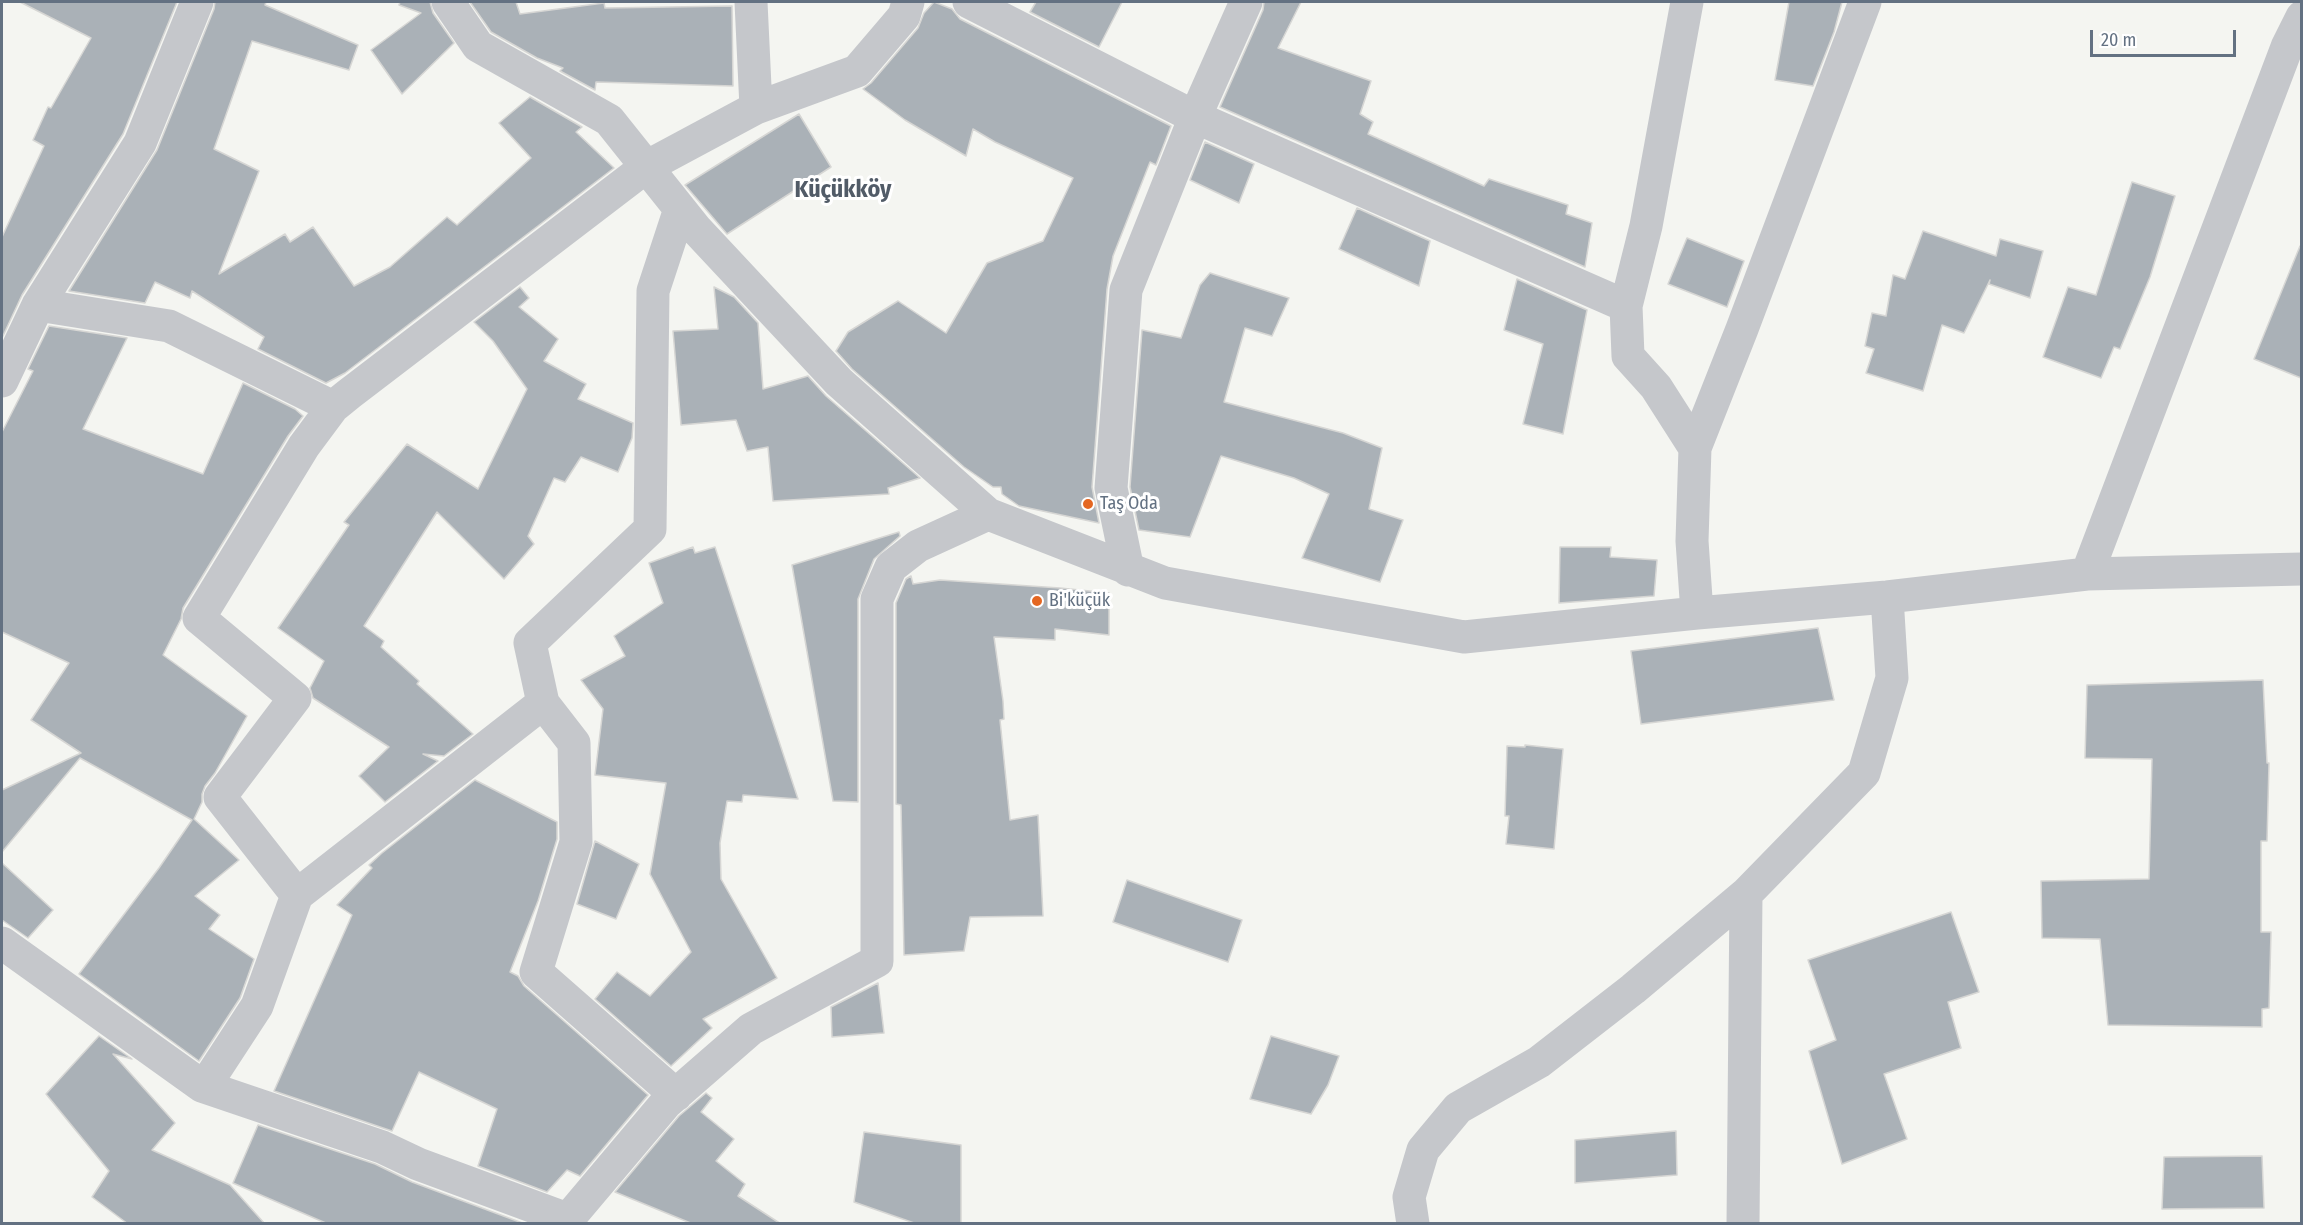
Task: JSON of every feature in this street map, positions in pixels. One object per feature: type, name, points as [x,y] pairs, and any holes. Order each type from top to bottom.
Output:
[{"type":"street","points":[[3,373],[38,305],[140,143],[197,2]]},
{"type":"street","points":[[448,2],[478,46],[609,120],[696,229],[839,382],[988,514],[1165,583],[1464,637],[1697,613],[1887,597],[2087,574],[2301,569]]},
{"type":"street","points":[[751,2],[756,108]]},
{"type":"street","points":[[297,895],[220,796],[296,698],[199,618],[304,446],[333,407],[646,167],[756,108],[857,71],[904,16],[908,2]]},
{"type":"street","points":[[969,2],[1010,10],[1195,117],[1626,306]]},
{"type":"street","points":[[1128,570],[1111,488],[1126,290],[1195,117],[1246,2]]},
{"type":"street","points":[[1687,2],[1646,226],[1626,306],[1628,356],[1656,387],[1695,448]]},
{"type":"street","points":[[1697,613],[1692,541],[1695,448],[1747,318],[1865,2]]},
{"type":"street","points":[[2087,574],[2287,47],[2301,17]]},
{"type":"street","points":[[676,1095],[536,972],[576,842],[574,743],[543,703],[530,644],[650,529],[653,291],[680,209]]},
{"type":"street","points":[[38,305],[169,326],[333,407]]},
{"type":"street","points":[[2,943],[202,1086],[382,1147],[418,1164],[566,1221],[666,1103],[751,1029],[877,961],[877,598],[891,567],[918,546],[988,514]]},
{"type":"street","points":[[1413,1224],[1409,1197],[1423,1150],[1458,1108],[1539,1062],[1633,989],[1746,894],[1864,773],[1892,678],[1887,597]]},
{"type":"street","points":[[202,1086],[210,1078],[257,1006],[297,895],[543,703]]},
{"type":"street","points":[[1736,1222],[1746,894]]},
{"type":"building","points":[[20,2],[177,2],[123,134],[22,295],[2,338],[2,237],[44,146],[33,140],[48,107],[51,108],[91,38]]},
{"type":"building","points":[[215,2],[266,2],[265,5],[358,45],[349,70],[252,41],[214,149],[259,171],[219,274],[285,234],[290,242],[313,227],[354,286],[390,267],[447,217],[457,225],[531,158],[499,123],[530,97],[582,127],[576,132],[614,168],[345,373],[326,383],[258,349],[264,337],[192,291],[190,298],[155,282],[145,303],[69,291],[157,150]]},
{"type":"building","points":[[400,2],[430,2],[433,13],[454,43],[402,94],[371,50],[421,13],[399,5]]},
{"type":"building","points":[[470,2],[516,2],[520,14],[604,3],[605,8],[732,6],[733,86],[596,82],[595,90],[560,71],[563,68],[537,58],[491,32]]},
{"type":"building","points":[[934,2],[952,9],[960,19],[1171,126],[1156,165],[1150,162],[1113,256],[1107,289],[1092,487],[1099,523],[1019,506],[1002,494],[1001,487],[993,487],[964,467],[852,369],[836,351],[848,332],[898,301],[946,333],[987,263],[1043,241],[1073,178],[995,142],[973,129],[966,156],[905,120],[863,89],[871,83],[918,28],[924,13]]},
{"type":"building","points":[[1036,2],[1122,2],[1099,47],[1030,12]]},
{"type":"building","points":[[1264,2],[1301,2],[1278,48],[1371,81],[1360,114],[1373,122],[1368,134],[1484,186],[1489,179],[1568,205],[1566,214],[1592,223],[1585,267],[1220,107],[1263,10]]},
{"type":"building","points":[[1789,2],[1842,2],[1834,32],[1813,86],[1775,80]]},
{"type":"building","points":[[799,114],[831,167],[727,234],[685,185]]},
{"type":"building","points":[[1205,142],[1254,164],[1239,203],[1190,180]]},
{"type":"building","points":[[2132,182],[2175,196],[2150,277],[2120,349],[2114,347],[2101,378],[2043,357],[2068,287],[2096,295]]},
{"type":"building","points":[[1357,208],[1430,241],[1419,286],[1339,249]]},
{"type":"building","points":[[1923,231],[1996,256],[2000,239],[2043,251],[2030,298],[1989,284],[1990,280],[1964,333],[1942,325],[1923,391],[1866,373],[1874,349],[1865,346],[1872,313],[1886,316],[1893,275],[1905,279]]},
{"type":"building","points":[[1687,238],[1744,261],[1727,307],[1668,284]]},
{"type":"building","points":[[2301,246],[2301,378],[2254,359]]},
{"type":"building","points":[[1210,273],[1289,298],[1272,336],[1245,328],[1224,402],[1343,433],[1382,448],[1369,509],[1403,520],[1380,582],[1302,558],[1329,494],[1294,478],[1221,456],[1190,537],[1139,530],[1130,487],[1142,330],[1181,338],[1200,285]]},
{"type":"building","points":[[1517,279],[1587,310],[1563,434],[1523,424],[1543,344],[1504,330]]},
{"type":"building","points":[[520,287],[529,298],[519,307],[558,339],[544,361],[586,384],[578,399],[633,423],[632,438],[618,472],[581,457],[565,482],[554,478],[528,536],[534,544],[504,579],[437,512],[364,626],[384,641],[381,647],[419,681],[417,684],[473,734],[444,756],[423,754],[438,761],[385,802],[359,776],[389,747],[313,698],[310,688],[324,661],[278,628],[349,525],[344,522],[407,444],[478,489],[527,389],[493,341],[474,322]]},
{"type":"building","points":[[714,287],[734,297],[758,323],[763,389],[808,376],[826,396],[920,478],[888,488],[889,494],[773,501],[768,447],[747,451],[736,420],[681,425],[673,331],[718,329]]},
{"type":"building","points":[[49,326],[127,338],[83,429],[203,474],[243,383],[295,409],[303,416],[288,436],[183,608],[181,619],[163,655],[247,716],[215,773],[205,786],[202,802],[194,819],[239,860],[195,896],[220,915],[209,929],[254,959],[240,998],[199,1061],[79,974],[192,820],[80,758],[2,852],[2,790],[81,753],[31,720],[69,663],[2,632],[2,432],[33,371],[28,369]]},
{"type":"building","points":[[899,532],[900,536],[874,559],[858,599],[858,802],[833,801],[792,565]]},
{"type":"building","points":[[693,547],[695,553],[715,547],[798,799],[743,795],[742,802],[727,801],[720,843],[721,879],[777,978],[703,1019],[712,1028],[671,1066],[595,999],[617,972],[650,996],[691,952],[650,874],[666,783],[595,775],[603,709],[581,680],[625,656],[614,636],[663,603],[649,563]]},
{"type":"building","points":[[1560,547],[1611,547],[1610,557],[1657,560],[1654,596],[1559,603]]},
{"type":"building","points":[[911,576],[913,584],[940,580],[1109,593],[1109,635],[1055,629],[1055,640],[994,637],[1003,701],[1004,719],[1000,720],[1010,820],[1038,815],[1043,916],[970,917],[964,951],[904,955],[901,805],[896,804],[896,603],[906,579]]},
{"type":"building","points":[[1818,628],[1834,700],[1641,724],[1631,651]]},
{"type":"building","points":[[2263,680],[2267,763],[2269,763],[2267,841],[2261,841],[2261,932],[2271,932],[2269,1008],[2262,1009],[2262,1027],[2108,1025],[2100,939],[2042,938],[2041,881],[2149,879],[2152,759],[2085,758],[2087,685]]},
{"type":"building","points":[[1525,745],[1563,749],[1554,849],[1506,844],[1509,816],[1505,816],[1507,746],[1525,747]]},
{"type":"building","points":[[475,780],[557,822],[557,839],[538,901],[510,972],[518,976],[524,986],[648,1095],[580,1176],[567,1170],[547,1192],[478,1166],[497,1109],[419,1072],[392,1131],[274,1091],[352,915],[337,905],[372,868],[369,865],[382,853]]},
{"type":"building","points":[[595,841],[639,864],[616,919],[577,904]]},
{"type":"building","points":[[2,863],[53,910],[28,938],[2,920]]},
{"type":"building","points":[[1127,880],[1242,920],[1228,962],[1113,922]]},
{"type":"building","points":[[1951,912],[1979,992],[1948,1002],[1961,1048],[1884,1074],[1907,1139],[1842,1164],[1809,1051],[1836,1040],[1808,960]]},
{"type":"building","points":[[878,983],[884,1033],[832,1037],[831,1007]]},
{"type":"building","points":[[99,1036],[132,1059],[113,1054],[175,1123],[152,1150],[230,1185],[265,1224],[128,1224],[92,1197],[109,1171],[46,1094]]},
{"type":"building","points":[[1271,1036],[1339,1056],[1328,1085],[1311,1114],[1250,1099]]},
{"type":"building","points":[[706,1093],[712,1098],[701,1112],[734,1139],[716,1161],[745,1184],[738,1196],[781,1224],[693,1224],[615,1192],[679,1116]]},
{"type":"building","points":[[258,1125],[375,1164],[412,1182],[525,1224],[328,1224],[233,1183]]},
{"type":"building","points":[[1676,1131],[1677,1175],[1575,1183],[1575,1140]]},
{"type":"building","points":[[864,1132],[961,1145],[961,1224],[917,1224],[854,1202]]},
{"type":"building","points":[[2262,1156],[2264,1208],[2162,1209],[2164,1157]]},
{"type":"place","name":"Taş Oda","points":[[1088,504]]},
{"type":"place","name":"Bi'küçük","points":[[1037,601]]},
{"type":"district","name":"Küçükköy","points":[[843,190]]}]
